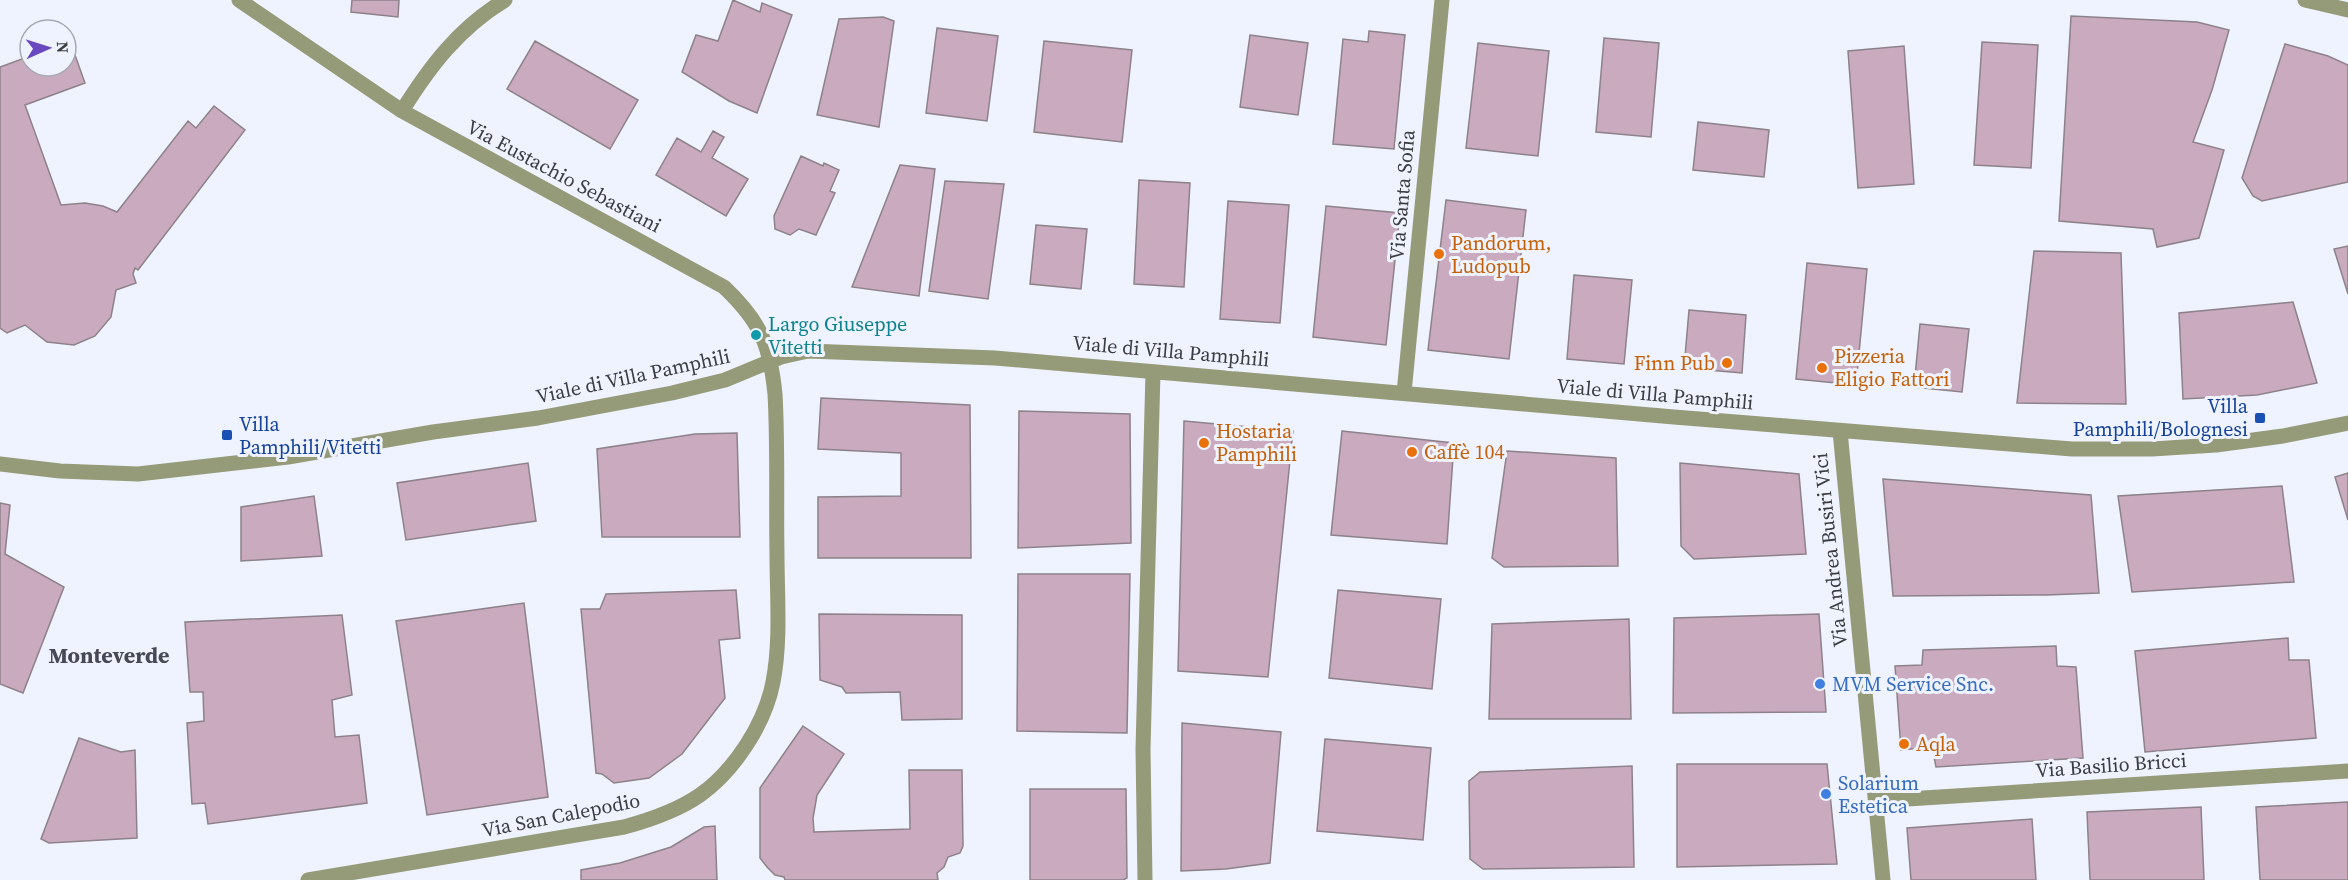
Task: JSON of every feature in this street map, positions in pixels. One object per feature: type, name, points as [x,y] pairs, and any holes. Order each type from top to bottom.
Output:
[{"type":"street","name":"Via Eustachio Sebastiani","points":[[239,0],[402,111],[724,287],[752,317],[766,344],[772,362]]},
{"type":"street","points":[[402,111],[421,80],[458,35],[473,21],[505,0]]},
{"type":"street","name":"Via Santa Sofia","points":[[1404,393],[1442,0]]},
{"type":"street","points":[[2305,0],[2348,10]]},
{"type":"street","name":"Viale di Villa Pamphili","points":[[0,464],[60,471],[138,474],[288,457],[672,393],[725,380],[799,352],[995,358],[2041,447],[2122,450],[2216,445],[2283,436],[2348,423]]},
{"type":"street","name":"Via San Calepodio","points":[[308,880],[624,827],[651,819],[686,803],[699,796],[721,776],[745,746],[759,722],[774,680],[777,636],[776,412],[772,362]]},
{"type":"street","points":[[1145,880],[1143,749],[1154,372]]},
{"type":"street","name":"Via Andrea Busiri Vici","points":[[1840,431],[1883,880]]},
{"type":"street","name":"Via Basilio Bricci","points":[[1876,801],[2348,771]]},
{"type":"building","points":[[352,0],[399,0],[398,17],[351,12]]},
{"type":"building","points":[[733,0],[760,12],[762,3],[792,15],[757,113],[729,101],[682,72],[696,35],[718,41]]},
{"type":"building","points":[[2071,16],[2197,22],[2229,30],[2212,90],[2193,142],[2224,150],[2199,238],[2157,247],[2153,229],[2059,221]]},
{"type":"building","points":[[883,17],[894,21],[879,127],[817,115],[839,19]]},
{"type":"building","points":[[937,28],[998,36],[987,121],[926,113]]},
{"type":"building","points":[[1369,31],[1405,35],[1394,149],[1333,144],[1343,39],[1368,42]]},
{"type":"building","points":[[1250,35],[1308,43],[1298,115],[1240,107]]},
{"type":"building","points":[[1604,38],[1659,43],[1651,137],[1596,132]]},
{"type":"building","points":[[535,41],[638,100],[610,149],[507,89]]},
{"type":"building","points":[[1044,41],[1132,50],[1122,142],[1034,132]]},
{"type":"building","points":[[1982,42],[2038,45],[2031,168],[1974,165]]},
{"type":"building","points":[[1478,43],[1549,51],[1538,156],[1466,148]]},
{"type":"building","points":[[2285,44],[2328,56],[2348,65],[2348,182],[2262,201],[2253,196],[2242,178]]},
{"type":"building","points":[[1904,46],[1914,184],[1858,188],[1848,51]]},
{"type":"building","points":[[18,60],[18,78],[78,78],[78,63],[85,83],[25,105],[61,205],[85,203],[103,206],[117,212],[188,121],[196,128],[214,106],[245,130],[138,270],[135,268],[133,274],[136,283],[116,290],[111,317],[95,336],[74,345],[47,342],[25,325],[7,333],[0,328],[0,67]]},
{"type":"building","points":[[1698,122],[1769,130],[1764,177],[1693,170]]},
{"type":"building","points":[[713,131],[724,137],[712,158],[748,179],[726,216],[656,175],[677,138],[701,152]]},
{"type":"building","points":[[801,156],[839,170],[830,191],[835,193],[816,235],[799,229],[790,235],[775,229],[774,216]]},
{"type":"building","points":[[900,165],[935,169],[919,296],[852,287]]},
{"type":"building","points":[[1139,180],[1190,183],[1184,287],[1134,284]]},
{"type":"building","points":[[945,181],[1004,184],[988,299],[929,291]]},
{"type":"building","points":[[1446,200],[1526,210],[1509,359],[1428,350]]},
{"type":"building","points":[[1228,201],[1289,205],[1280,323],[1220,319]]},
{"type":"building","points":[[1326,206],[1400,213],[1386,345],[1313,337]]},
{"type":"building","points":[[1036,225],[1087,229],[1081,289],[1030,284]]},
{"type":"building","points":[[2348,246],[2348,294],[2334,249]]},
{"type":"building","points":[[2034,251],[2121,253],[2126,404],[2017,403]]},
{"type":"building","points":[[1807,263],[1867,269],[1856,385],[1796,379]]},
{"type":"building","points":[[1574,275],[1632,280],[1624,364],[1567,359]]},
{"type":"building","points":[[2293,302],[2317,383],[2257,395],[2183,399],[2179,313]]},
{"type":"building","points":[[1689,310],[1746,315],[1742,373],[1684,368]]},
{"type":"building","points":[[1920,324],[1969,329],[1962,392],[1914,387]]},
{"type":"building","points":[[821,398],[970,405],[971,558],[818,558],[818,497],[901,496],[901,453],[818,449]]},
{"type":"building","points":[[1019,411],[1130,414],[1131,543],[1018,548]]},
{"type":"building","points":[[1184,421],[1293,431],[1268,677],[1178,671]]},
{"type":"building","points":[[1342,431],[1454,443],[1447,544],[1331,535]]},
{"type":"building","points":[[737,433],[740,537],[602,537],[597,449],[695,434]]},
{"type":"building","points":[[1507,451],[1616,458],[1618,566],[1504,567],[1492,558]]},
{"type":"building","points":[[528,463],[536,521],[406,540],[397,483]]},
{"type":"building","points":[[1680,463],[1799,474],[1806,554],[1694,559],[1681,546]]},
{"type":"building","points":[[2348,473],[2348,520],[2335,477]]},
{"type":"building","points":[[1883,479],[2091,495],[2099,593],[1893,596]]},
{"type":"building","points":[[2282,486],[2294,582],[2132,592],[2118,496]]},
{"type":"building","points":[[314,496],[322,556],[241,561],[241,507]]},
{"type":"building","points":[[0,503],[10,505],[5,554],[64,587],[23,693],[0,684]]},
{"type":"building","points":[[1018,574],[1130,574],[1127,733],[1017,731]]},
{"type":"building","points":[[736,590],[740,638],[719,640],[725,698],[682,754],[649,778],[614,783],[602,774],[596,773],[581,609],[600,609],[606,594]]},
{"type":"building","points":[[1338,590],[1441,599],[1432,689],[1329,678]]},
{"type":"building","points":[[524,603],[548,797],[427,815],[396,621]]},
{"type":"building","points":[[819,614],[962,615],[962,719],[902,720],[900,692],[846,693],[842,687],[820,680]]},
{"type":"building","points":[[1819,614],[1826,712],[1673,713],[1674,618]]},
{"type":"building","points":[[342,615],[352,695],[332,700],[335,737],[359,735],[367,803],[208,824],[205,803],[192,804],[187,723],[204,721],[203,692],[190,692],[185,622]]},
{"type":"building","points":[[1629,619],[1631,719],[1489,719],[1492,624]]},
{"type":"building","points":[[2288,638],[2289,660],[2309,660],[2316,738],[2145,752],[2135,651]]},
{"type":"building","points":[[2056,646],[2057,666],[2076,667],[2083,758],[1936,767],[1932,747],[1901,750],[1895,666],[1922,665],[1923,650]]},
{"type":"building","points":[[1182,723],[1281,732],[1270,863],[1226,869],[1181,871]]},
{"type":"building","points":[[803,726],[844,754],[817,795],[813,818],[814,832],[910,829],[909,770],[962,770],[963,846],[960,853],[948,857],[944,867],[937,873],[938,880],[785,880],[784,877],[775,875],[767,867],[760,858],[760,788]]},
{"type":"building","points":[[79,738],[121,752],[135,750],[137,838],[49,843],[41,839]]},
{"type":"building","points":[[1325,739],[1431,748],[1423,840],[1317,831]]},
{"type":"building","points":[[1677,764],[1827,764],[1837,864],[1677,867]]},
{"type":"building","points":[[1632,766],[1634,867],[1483,869],[1470,859],[1469,781],[1480,772]]},
{"type":"building","points":[[1030,789],[1126,789],[1127,878],[1123,880],[1030,880]]},
{"type":"building","points":[[2348,802],[2348,880],[2260,880],[2256,807]]},
{"type":"building","points":[[2201,807],[2204,880],[2090,880],[2087,812]]},
{"type":"building","points":[[2032,819],[2036,880],[1911,880],[1907,828]]},
{"type":"building","points":[[715,826],[717,880],[581,880],[581,870],[620,863],[671,847],[704,827]]},
{"type":"place","name":"Pandorum, Ludopub","points":[[1439,254]]},
{"type":"place","name":"Largo Giuseppe Vitetti","points":[[756,335]]},
{"type":"place","name":"Finn Pub","points":[[1727,363]]},
{"type":"place","name":"Pizzeria Eligio Fattori","points":[[1822,368]]},
{"type":"place","name":"Villa Pamphili/Bolognesi","points":[[2260,418]]},
{"type":"place","name":"Villa Pamphili/Vitetti","points":[[227,435]]},
{"type":"place","name":"Hostaria Pamphili","points":[[1204,443]]},
{"type":"place","name":"Caffè 104","points":[[1412,452]]},
{"type":"place","name":"MVM Service Snc.","points":[[1820,684]]},
{"type":"place","name":"Aqla","points":[[1904,744]]},
{"type":"place","name":"Solarium Estetica","points":[[1826,794]]},
{"type":"district","name":"Monteverde","points":[[109,655]]}]
